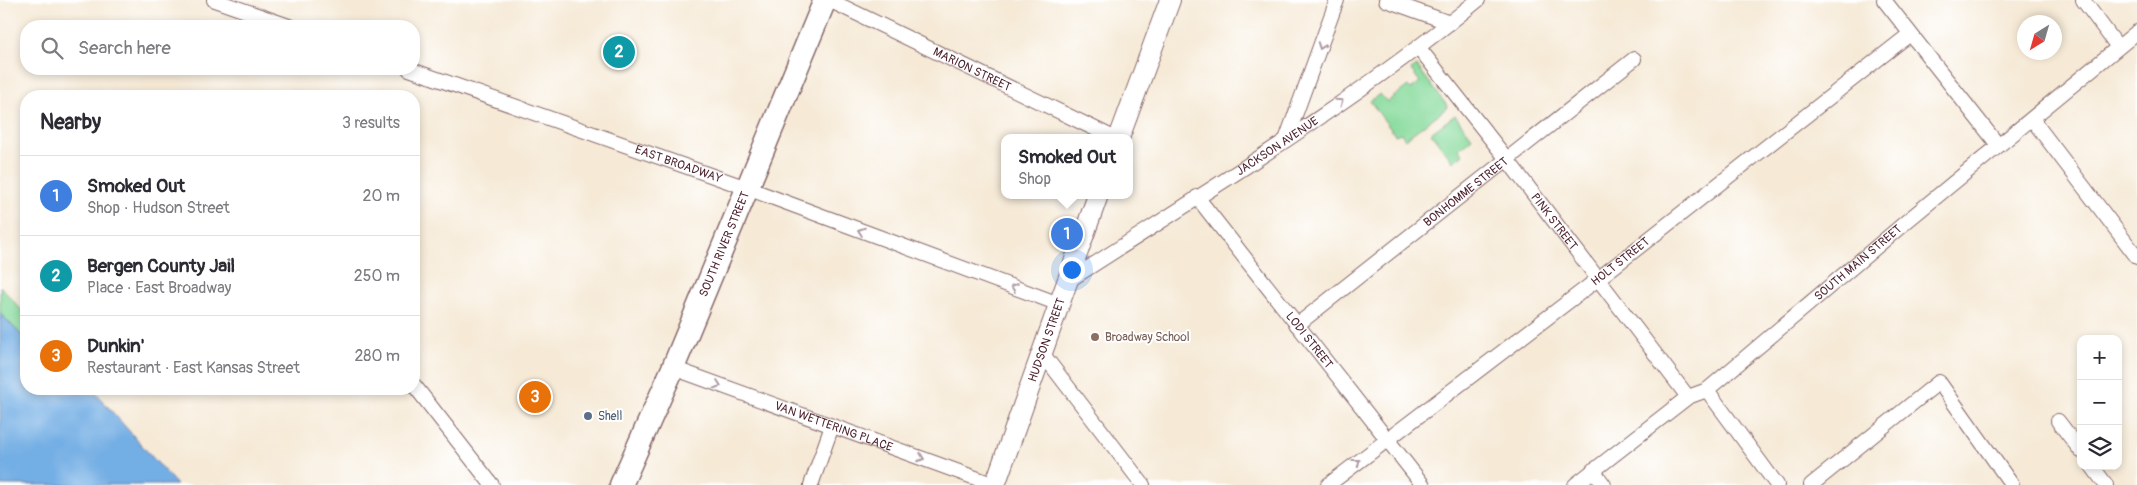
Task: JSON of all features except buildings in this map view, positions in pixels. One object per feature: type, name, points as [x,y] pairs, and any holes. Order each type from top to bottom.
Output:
[{"type":"main road","name":"SOUTH RIVER STREET","points":[[621,485],[673,368],[825,0]]},
{"type":"main road","points":[[1120,134],[1170,0]]},
{"type":"main road","name":"HUDSON STREET","points":[[995,485],[1097,199]]},
{"type":"street","points":[[214,0],[272,20]]},
{"type":"street","name":"MARION STREET","points":[[829,0],[1106,134]]},
{"type":"street","points":[[1286,140],[1337,0]]},
{"type":"street","points":[[1386,0],[1450,23]]},
{"type":"street","name":"JACKSON AVENUE","points":[[1068,281],[1286,140],[1419,48],[1478,0]]},
{"type":"street","points":[[1884,0],[1998,145]]},
{"type":"street","points":[[2083,0],[2118,47]]},
{"type":"street","name":"SOUTH MAIN STREET","points":[[1575,485],[1688,398],[1706,390],[1998,145],[2137,32]]},
{"type":"street","name":"HOLT STREET","points":[[1328,485],[1386,438],[1598,279],[1910,34]]},
{"type":"street","name":"PINK STREET","points":[[1419,48],[1506,158],[1688,398]]},
{"type":"street","name":"BONHOMME STREET","points":[[1297,325],[1506,158],[1634,59]]},
{"type":"street","name":"EAST BROADWAY","points":[[420,73],[747,188],[1059,304]]},
{"type":"street","points":[[2032,119],[2137,257]]},
{"type":"street","name":"LODI STREET","points":[[1197,197],[1422,485]]},
{"type":"street","points":[[1042,353],[1143,485]]},
{"type":"street","name":"VAN WETTERING PLACE","points":[[673,368],[995,485]]},
{"type":"street","points":[[1811,485],[1939,382],[2012,485]]},
{"type":"street","points":[[1706,390],[1777,485]]},
{"type":"street","points":[[420,393],[492,485]]},
{"type":"street","points":[[2058,421],[2077,446]]},
{"type":"street","points":[[811,485],[832,426]]},
{"type":"street","points":[[1593,470],[1604,485]]},
{"type":"street","points":[[2095,470],[2106,485]]},
{"type":"green space","points":[[1417,66],[1448,107],[1405,139],[1401,133],[1395,135],[1370,101],[1380,94],[1387,102],[1408,86],[1411,89],[1420,82],[1411,70]]},
{"type":"green space","points":[[1455,115],[1472,138],[1459,149],[1463,154],[1453,162],[1431,133]]},
{"type":"green space","points":[[0,286],[20,308],[20,334],[0,313]]},
{"type":"water","points":[[0,313],[20,334],[20,395],[97,395],[177,485],[0,485]]},
{"type":"place","name":"Bergen County Jail","points":[[619,52]]},
{"type":"place","name":"Smoked Out","points":[[1067,234]]},
{"type":"place","name":"Broadway School","points":[[1095,337]]},
{"type":"place","name":"Dunkin'","points":[[535,397]]},
{"type":"place","name":"Shell","points":[[588,416]]}]
